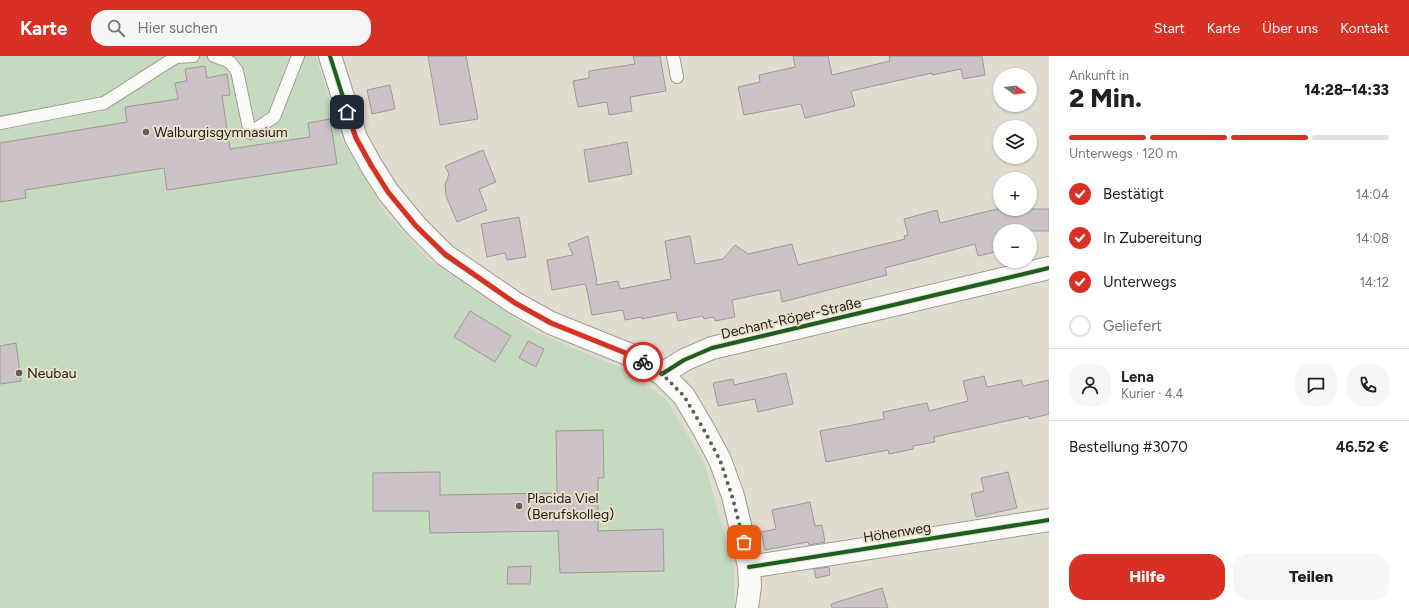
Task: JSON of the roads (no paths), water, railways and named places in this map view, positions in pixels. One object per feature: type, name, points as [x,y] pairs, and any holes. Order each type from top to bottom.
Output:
[{"type":"street","points":[[330,56],[356,138],[371,165],[388,192],[416,226],[445,254],[515,303],[551,323],[633,356],[662,374],[684,396],[720,460],[732,496],[749,567],[750,586],[747,608]]},
{"type":"street","name":"Dechant-Röper-Straße","points":[[662,374],[684,360],[712,348],[1049,268]]},
{"type":"street","name":"Höhenweg","points":[[749,567],[1049,520]]},
{"type":"lane","points":[[0,123],[104,102],[176,57],[193,56]]},
{"type":"lane","points":[[214,56],[230,62],[237,71],[250,133],[274,117],[298,56]]},
{"type":"lane","points":[[673,56],[677,77]]},
{"type":"place","name":"Walburgisgymnasium","points":[[146,132]]},
{"type":"place","name":"Neubau","points":[[19,373]]},
{"type":"place","name":"Placida Viel (Berufskolleg)","points":[[519,506]]}]
